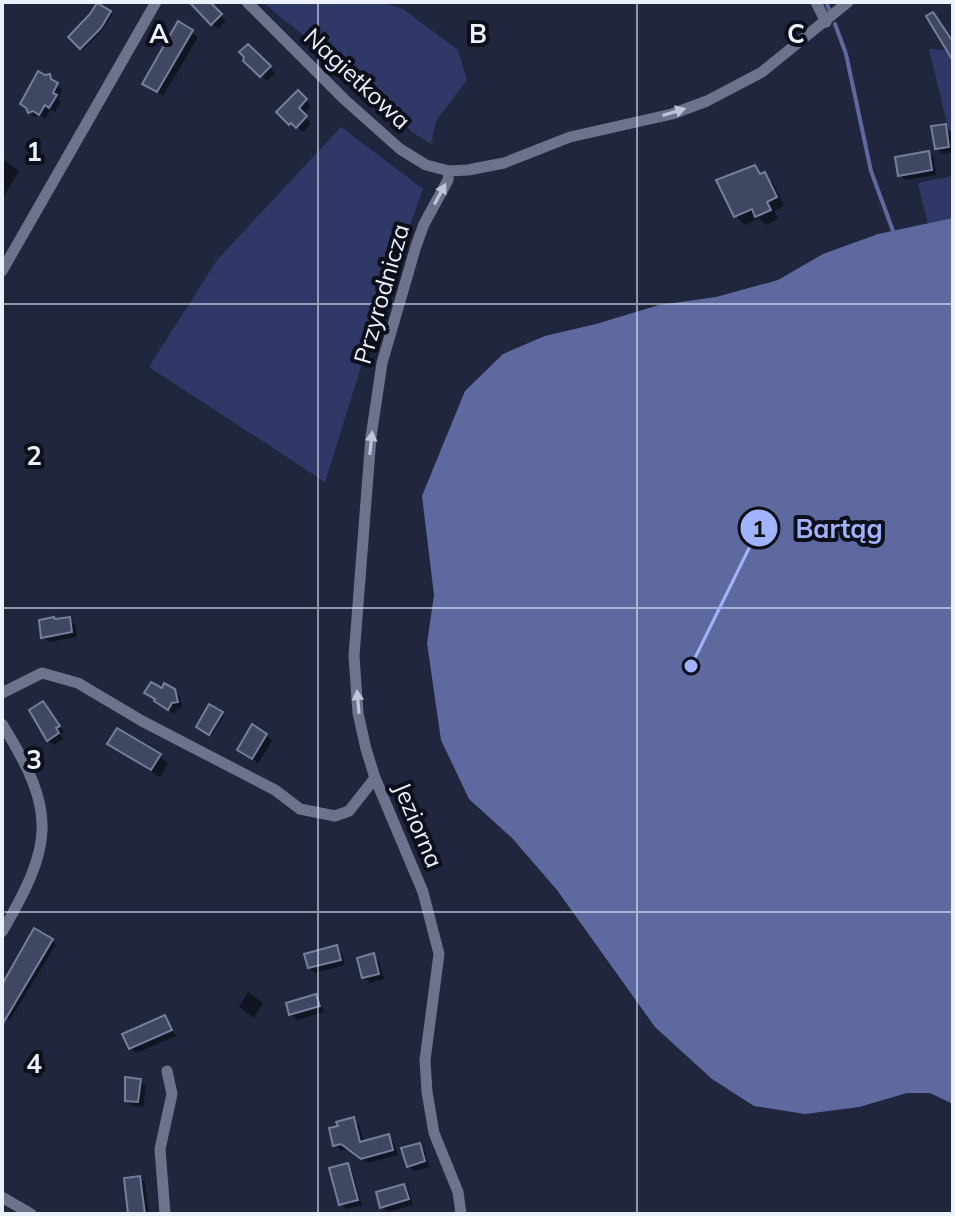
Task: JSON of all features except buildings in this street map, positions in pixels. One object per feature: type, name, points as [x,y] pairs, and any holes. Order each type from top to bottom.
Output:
[{"type":"street","points":[[2,271],[156,2]]},
{"type":"street","name":"Nagietkowa","points":[[247,2],[344,99],[400,149],[426,165],[449,171]]},
{"type":"street","points":[[816,2],[826,22]]},
{"type":"street","points":[[449,171],[504,163],[570,137],[672,114],[707,101],[762,72],[848,2]]},
{"type":"street","name":"Przyrodnicza","points":[[375,778],[358,713],[354,656],[371,437],[382,363],[405,284],[424,224],[448,180],[449,171]]},
{"type":"street","name":"Jeziorna","points":[[2,693],[42,673],[78,683],[142,721],[275,790],[300,809],[335,816],[349,811],[375,778],[423,892],[436,943],[438,970],[425,1060],[427,1092],[434,1133],[458,1192],[461,1214]]},
{"type":"street","points":[[2,724],[22,756],[38,792],[43,824],[40,855],[2,932]]},
{"type":"street","points":[[165,1214],[160,1149],[172,1094],[167,1071]]},
{"type":"street","points":[[2,1197],[31,1214]]},
{"type":"shaded area","points":[[262,2],[380,2],[403,9],[458,50],[467,80],[436,121],[431,144],[412,132],[368,87]]},
{"type":"shaded area","points":[[929,49],[953,51],[953,148]]},
{"type":"shaded area","points":[[341,127],[423,189],[376,319],[325,482],[149,367],[217,260]]},
{"type":"shaded area","points":[[953,176],[953,218],[928,224],[918,183]]},
{"type":"shaded area","points":[[953,218],[953,1104],[930,1093],[907,1093],[859,1107],[805,1114],[754,1106],[712,1079],[655,1027],[557,890],[512,838],[469,799],[441,740],[427,643],[434,595],[422,496],[465,391],[503,354],[545,336],[659,305],[716,297],[778,280],[823,254],[878,234]]},
{"type":"waterway","points":[[826,2],[829,9]]},
{"type":"waterway","points":[[835,24],[846,54],[871,171],[893,231]]},
{"type":"place","name":"Bartąg","points":[[691,666]]}]
